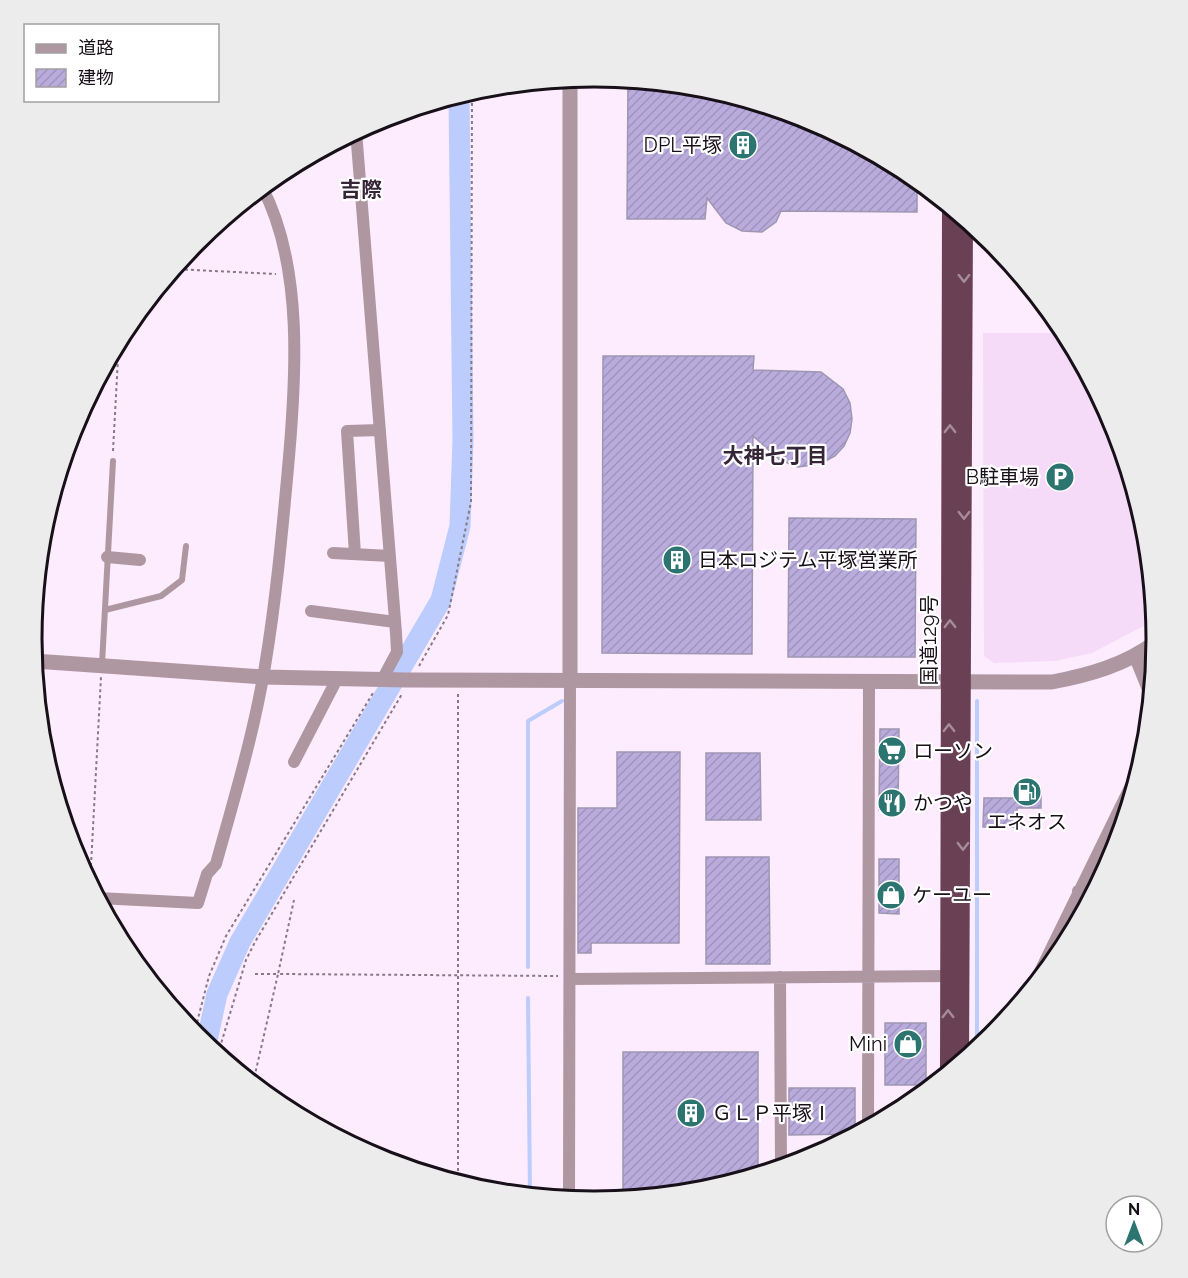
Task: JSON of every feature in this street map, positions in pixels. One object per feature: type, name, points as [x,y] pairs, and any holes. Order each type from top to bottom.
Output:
[{"type":"highway","name":"国道129号","points":[[950,218],[961,1051]]},
{"type":"highway","name":"国道129号","points":[[948,1062],[965,231]]},
{"type":"street","points":[[569,1190],[570,88]]},
{"type":"street","points":[[357,141],[397,652],[383,680]]},
{"type":"street","points":[[107,898],[198,903],[207,874],[216,864],[263,677],[279,577],[293,415],[292,315],[288,275],[273,207],[266,195]]},
{"type":"street","points":[[355,554],[347,431],[380,430]]},
{"type":"street","points":[[333,553],[390,556]]},
{"type":"street","points":[[107,557],[140,560]]},
{"type":"street","points":[[311,610],[395,622]]},
{"type":"street","points":[[43,662],[263,677],[383,680],[1052,682],[1105,669],[1136,656],[1146,649]]},
{"type":"street","points":[[1136,656],[1145,678]]},
{"type":"street","points":[[294,762],[337,679]]},
{"type":"street","points":[[868,1118],[869,681]]},
{"type":"street","points":[[1052,947],[1119,809]]},
{"type":"street","points":[[1078,891],[1084,893]]},
{"type":"street","points":[[570,977],[948,976]]},
{"type":"street","points":[[780,977],[781,1158]]},
{"type":"lane","points":[[102,666],[112,461]]},
{"type":"lane","points":[[105,610],[161,596],[182,580],[186,546]]},
{"type":"path","points":[[184,270],[288,275]]},
{"type":"path","points":[[112,461],[118,360]]},
{"type":"path","points":[[91,865],[102,666]]},
{"type":"path","points":[[197,1022],[209,976],[226,936],[383,680]]},
{"type":"path","points":[[458,681],[458,1174]]},
{"type":"path","points":[[255,1074],[294,900]]},
{"type":"path","points":[[255,974],[570,977]]},
{"type":"shaded area","name":"B駐車場","points":[[983,333],[1054,333],[1089,395],[1117,462],[1135,531],[1141,567],[1146,625],[1092,653],[1055,661],[994,663],[984,656]]},
{"type":"building","name":"DPL平塚","points":[[628,88],[702,98],[771,116],[838,144],[870,161],[917,192],[917,212],[781,211],[776,222],[762,232],[742,231],[726,223],[707,198],[705,219],[627,219]]},
{"type":"building","name":"日本ロジテム平塚営業所","points":[[603,356],[754,356],[753,370],[821,372],[843,389],[850,403],[852,419],[850,433],[844,446],[835,456],[820,464],[798,467],[780,460],[753,436],[752,654],[602,653]]},
{"type":"building","points":[[789,518],[916,519],[915,657],[788,657]]},
{"type":"building","points":[[880,729],[899,729],[898,810],[879,810]]},
{"type":"building","points":[[617,752],[680,752],[679,943],[591,943],[591,953],[578,953],[578,808],[617,808]]},
{"type":"building","points":[[706,753],[760,753],[761,820],[706,820]]},
{"type":"building","points":[[1018,789],[1041,789],[1041,808],[1017,808],[1017,827],[983,827],[984,798],[1018,798]]},
{"type":"building","points":[[706,857],[769,857],[770,964],[706,964]]},
{"type":"building","points":[[879,859],[899,859],[899,914],[879,913]]},
{"type":"building","points":[[885,1023],[926,1023],[926,1080],[919,1085],[885,1085]]},
{"type":"building","name":"ＧＬＰ平塚Ⅰ","points":[[623,1052],[758,1052],[758,1166],[702,1180],[623,1190]]},
{"type":"building","points":[[789,1088],[855,1088],[855,1125],[837,1134],[789,1135]]},
{"type":"waterway","points":[[209,1033],[217,994],[240,942],[441,600],[460,526],[463,440],[459,104]]},
{"type":"waterway","points":[[528,967],[528,721],[562,701]]},
{"type":"waterway","points":[[977,701],[977,1036]]},
{"type":"waterway","points":[[528,998],[530,1187]]},
{"type":"place","name":"DPL平塚","points":[[743,145]]},
{"type":"place","name":"B駐車場","points":[[1060,477]]},
{"type":"place","name":"日本ロジテム平塚営業所","points":[[677,560]]},
{"type":"place","name":"ローソン","points":[[892,751]]},
{"type":"place","name":"エネオス","points":[[1027,792]]},
{"type":"place","name":"かつや","points":[[892,803]]},
{"type":"place","name":"ケーユー","points":[[891,895]]},
{"type":"place","name":"Mini","points":[[908,1044]]},
{"type":"place","name":"ＧＬＰ平塚Ⅰ","points":[[691,1113]]},
{"type":"district","name":"吉際","points":[[361,189]]},
{"type":"district","name":"大神七丁目","points":[[775,455]]}]
